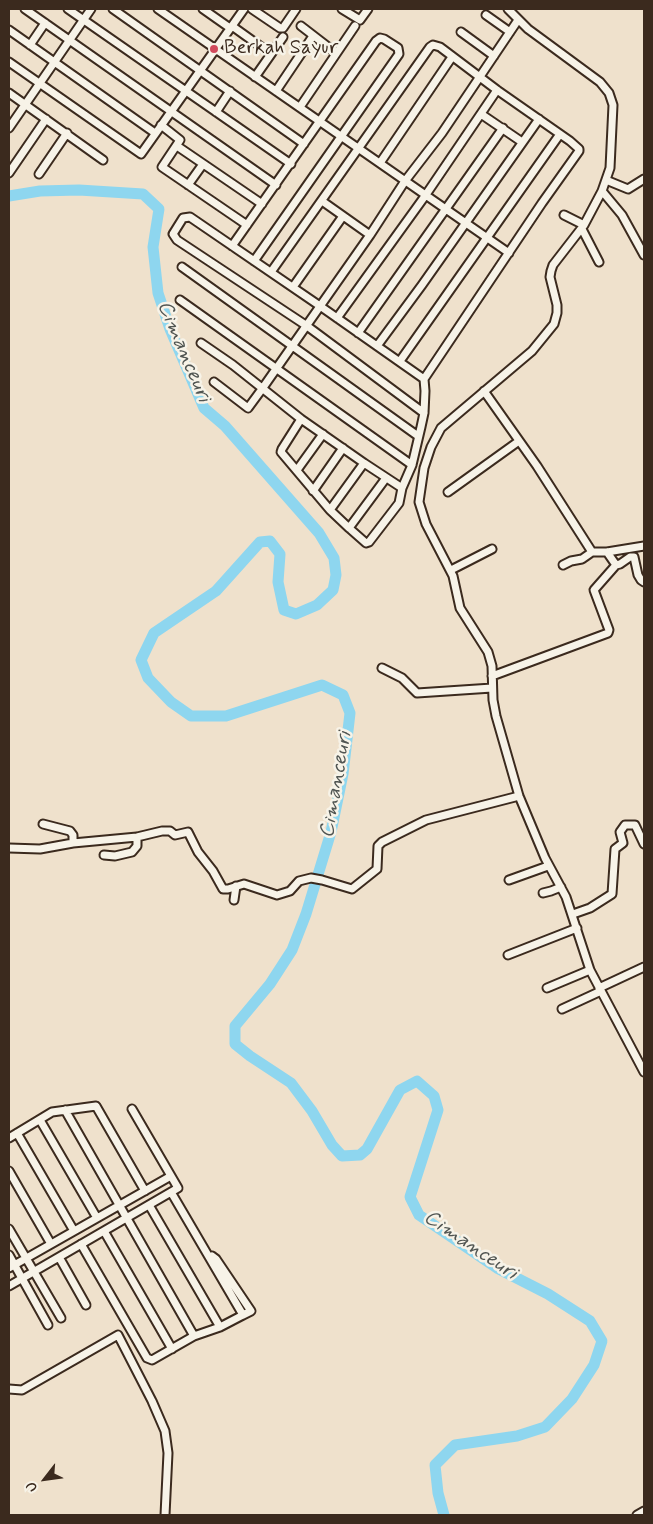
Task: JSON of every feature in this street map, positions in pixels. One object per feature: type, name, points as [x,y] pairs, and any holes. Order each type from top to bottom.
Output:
[{"type":"street","points":[[25,9],[276,184]]},
{"type":"street","points":[[68,9],[291,164]]},
{"type":"street","points":[[10,125],[91,9]]},
{"type":"street","points":[[113,9],[304,144]]},
{"type":"street","points":[[158,9],[509,253]]},
{"type":"street","points":[[203,9],[271,54]]},
{"type":"street","points":[[9,62],[141,154],[244,9]]},
{"type":"street","points":[[252,9],[280,28],[283,28],[296,9]]},
{"type":"street","points":[[342,9],[360,20],[368,9]]},
{"type":"street","points":[[508,9],[518,20],[600,82],[609,93],[613,105],[610,168],[602,191],[583,227],[553,265],[550,277],[557,306],[554,324],[532,351],[441,428],[431,446],[424,468],[419,494],[420,509],[451,570],[460,608],[488,652],[496,716],[520,796],[548,866],[566,897],[573,914],[590,970],[644,1072]]},
{"type":"street","points":[[486,15],[510,32]]},
{"type":"street","points":[[214,382],[248,408],[370,235],[405,181],[442,133],[518,20]]},
{"type":"street","points":[[30,45],[45,23]]},
{"type":"street","points":[[301,26],[336,53]]},
{"type":"street","points":[[300,107],[355,26]]},
{"type":"street","points":[[9,30],[156,133]]},
{"type":"street","points":[[461,32],[494,56]]},
{"type":"street","points":[[276,90],[313,36]]},
{"type":"street","points":[[255,77],[283,37]]},
{"type":"street","points":[[232,246],[376,41],[380,38],[384,39],[398,48],[399,54],[254,261]]},
{"type":"street","points":[[271,272],[433,45],[440,47],[560,134],[576,146],[579,151],[424,379],[424,413],[412,465],[402,488],[399,503],[369,542],[366,542],[330,510],[281,451],[301,419]]},
{"type":"street","points":[[380,163],[452,57]]},
{"type":"street","points":[[337,318],[425,196],[497,90]]},
{"type":"street","points":[[216,112],[230,91]]},
{"type":"street","points":[[9,93],[103,160]]},
{"type":"street","points":[[481,114],[522,142]]},
{"type":"street","points":[[9,173],[46,119]]},
{"type":"street","points":[[377,346],[539,119]]},
{"type":"street","points":[[161,126],[180,140],[162,167],[247,226]]},
{"type":"street","points":[[358,332],[502,128]]},
{"type":"street","points":[[39,174],[67,134]]},
{"type":"street","points":[[400,362],[560,134]]},
{"type":"street","points":[[177,146],[262,204]]},
{"type":"street","points":[[188,185],[203,164]]},
{"type":"street","points":[[606,180],[628,189],[644,179]]},
{"type":"street","points":[[602,191],[622,215],[644,255]]},
{"type":"street","points":[[322,201],[370,235]]},
{"type":"street","points":[[564,215],[583,227],[599,262]]},
{"type":"street","points":[[424,379],[188,216],[183,218],[173,234],[177,240],[307,326],[424,413]]},
{"type":"street","points":[[292,287],[342,216]]},
{"type":"street","points":[[182,267],[418,436]]},
{"type":"street","points":[[180,300],[412,465]]},
{"type":"street","points":[[200,343],[233,365],[262,390],[301,419],[364,464],[402,488]]},
{"type":"street","points":[[484,391],[537,466],[592,552]]},
{"type":"street","points":[[297,470],[323,434]]},
{"type":"street","points":[[448,492],[519,441]]},
{"type":"street","points":[[313,491],[343,448]]},
{"type":"street","points":[[330,510],[364,464]]},
{"type":"street","points":[[349,528],[386,478]]},
{"type":"street","points":[[563,565],[582,559],[592,552],[607,552],[644,546]]},
{"type":"street","points":[[451,570],[492,548]]},
{"type":"street","points":[[607,552],[616,565]]},
{"type":"street","points":[[492,676],[608,633],[609,630],[594,590],[616,565],[630,557],[634,557],[638,575],[644,582]]},
{"type":"street","points":[[382,668],[402,678],[417,693],[492,688]]},
{"type":"street","points":[[9,848],[40,849],[73,843],[137,837],[162,831],[168,831],[176,835],[188,833],[221,888],[228,889],[244,884],[277,895],[290,891],[299,881],[311,878],[349,889],[355,888],[377,870],[378,846],[382,842],[426,820],[520,796]]},
{"type":"street","points":[[43,824],[70,831],[73,835],[73,843]]},
{"type":"street","points":[[573,914],[590,908],[612,894],[615,849],[623,843],[620,832],[625,826],[635,825],[644,844]]},
{"type":"street","points":[[104,855],[125,854],[134,851],[137,846],[137,837]]},
{"type":"street","points":[[509,880],[548,866]]},
{"type":"street","points":[[234,900],[236,886]]},
{"type":"street","points":[[543,893],[551,892],[560,887]]},
{"type":"street","points":[[508,955],[577,928]]},
{"type":"street","points":[[562,1009],[644,967]]},
{"type":"street","points":[[547,988],[590,970]]},
{"type":"street","points":[[9,1138],[52,1112],[96,1106],[145,1191]]},
{"type":"street","points":[[9,1286],[178,1188],[132,1109]]},
{"type":"street","points":[[65,1110],[194,1336]]},
{"type":"street","points":[[40,1120],[97,1218]]},
{"type":"street","points":[[17,1133],[74,1231]]},
{"type":"street","points":[[9,1171],[51,1244]]},
{"type":"street","points":[[12,1267],[171,1176]]},
{"type":"street","points":[[82,1244],[147,1358],[152,1360],[194,1336],[220,1327],[243,1315],[171,1192]]},
{"type":"street","points":[[149,1205],[220,1327]]},
{"type":"street","points":[[9,1229],[61,1318]]},
{"type":"street","points":[[104,1231],[172,1349]]},
{"type":"street","points":[[9,1255],[12,1267],[22,1278],[48,1325]]},
{"type":"street","points":[[59,1257],[86,1305]]},
{"type":"street","points":[[9,1389],[22,1390],[118,1335],[152,1401],[165,1431],[168,1452],[165,1515]]},
{"type":"street","points":[[637,1515],[644,1510]]},
{"type":"waterway","name":"Cimanceuri","points":[[9,196],[40,191],[79,190],[143,194],[159,209],[153,247],[158,293],[170,329],[204,408],[225,426],[319,533],[334,558],[336,575],[333,590],[317,605],[296,614],[284,610],[278,582],[280,554],[270,541],[260,542],[216,591],[154,633],[141,660],[148,678],[171,702],[191,716],[226,716],[322,685],[343,695],[350,713],[343,774],[331,832],[306,914],[292,950],[270,984],[235,1026],[235,1044],[291,1083],[312,1111],[332,1145],[342,1156],[360,1155],[367,1149],[400,1090],[417,1081],[434,1096],[438,1110],[410,1197],[419,1215],[497,1268],[548,1294],[590,1321],[602,1341],[594,1365],[572,1399],[545,1427],[517,1436],[455,1445],[435,1465],[438,1493],[444,1515]]},
{"type":"place","name":"Berkah Sayur","points":[[214,49]]}]
